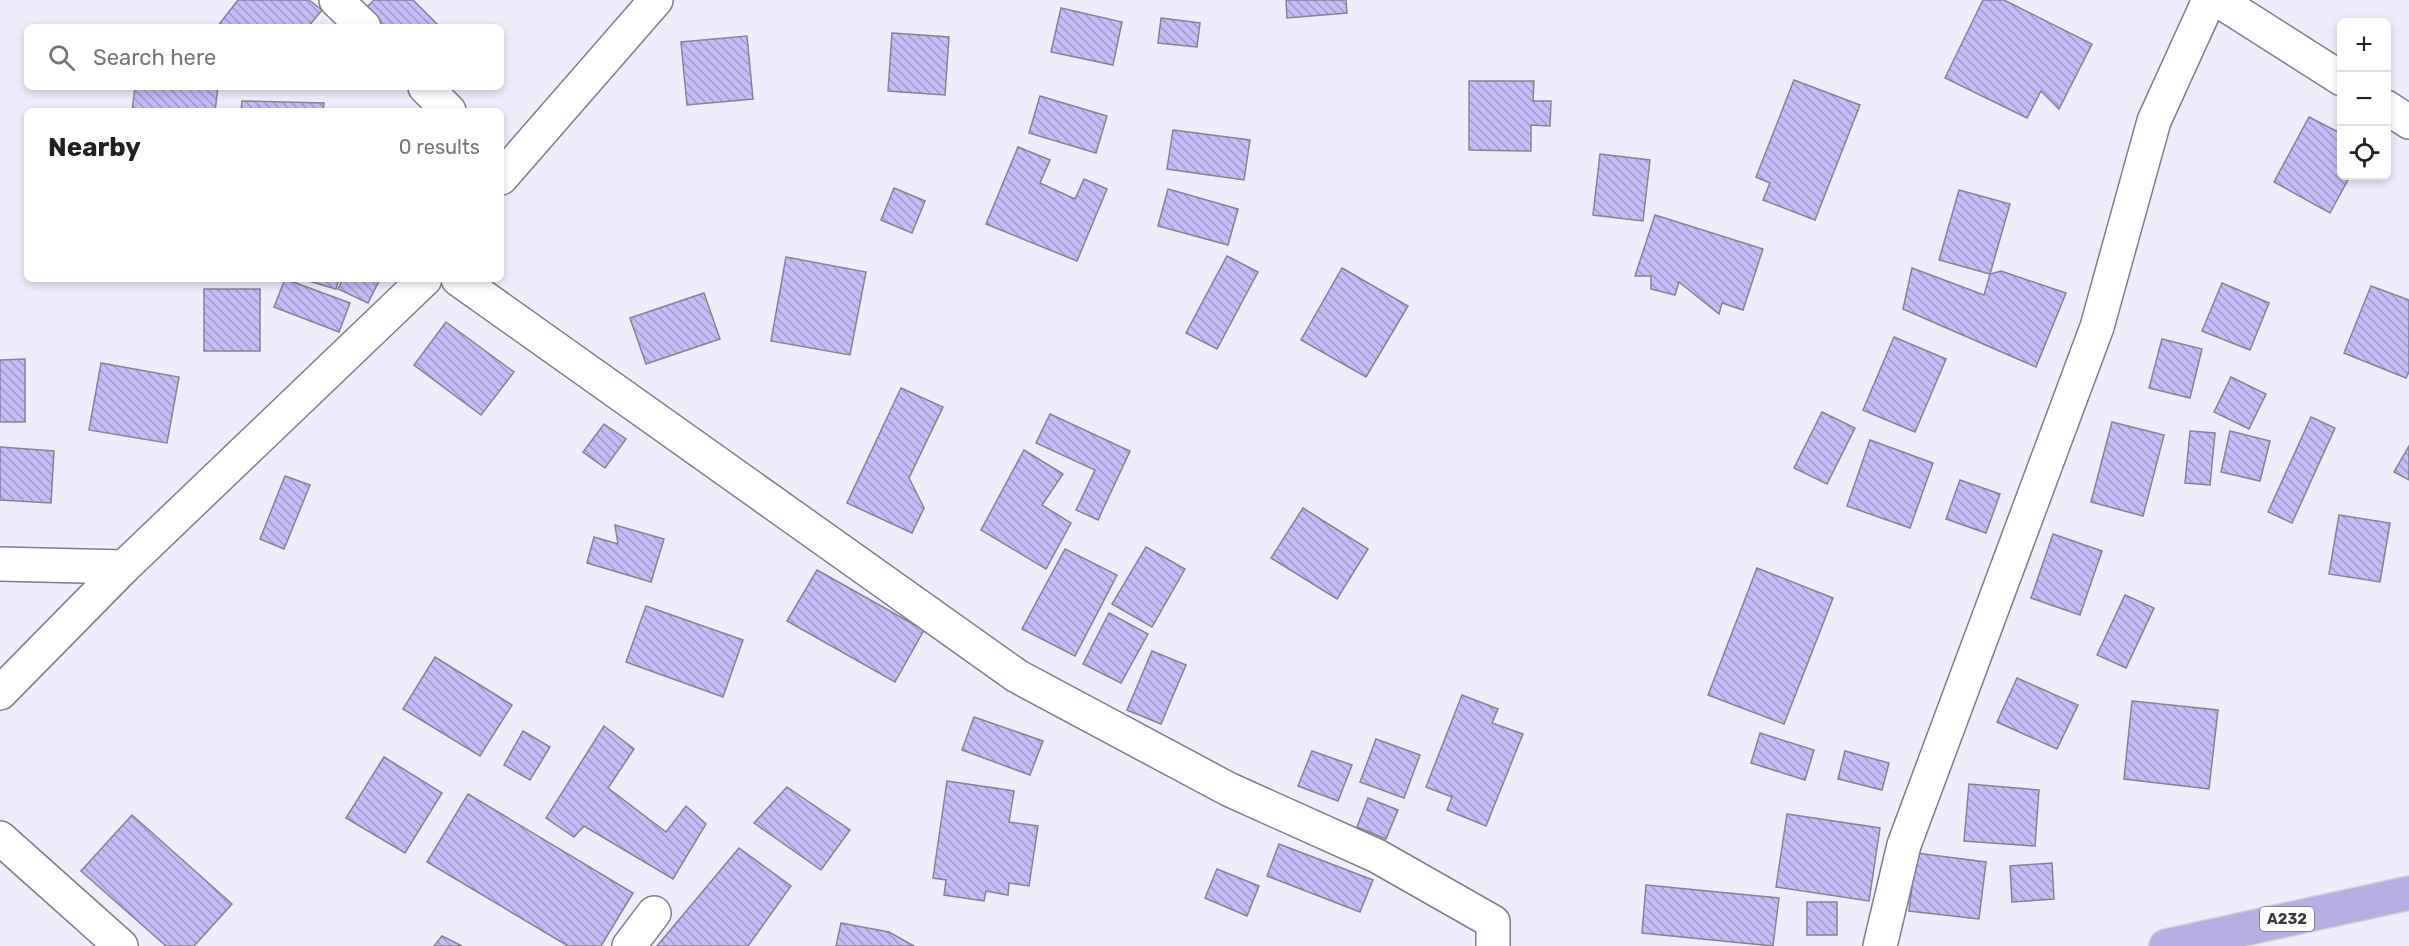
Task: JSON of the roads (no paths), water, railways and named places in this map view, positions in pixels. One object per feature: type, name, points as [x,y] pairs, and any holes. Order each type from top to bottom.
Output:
[{"type":"main road","name":"A232","points":[[2166,946],[2409,893]]},
{"type":"street","points":[[336,0],[361,24]]},
{"type":"street","points":[[504,169],[656,0]]},
{"type":"street","points":[[1880,946],[1904,845],[2097,327],[2154,121],[2209,0]]},
{"type":"street","points":[[2218,0],[2337,76]]},
{"type":"street","points":[[427,90],[446,108]]},
{"type":"street","points":[[2391,110],[2409,122]]},
{"type":"street","points":[[0,693],[124,567],[423,282]]},
{"type":"street","points":[[462,282],[1017,676],[1228,789],[1377,856],[1493,922],[1493,946]]},
{"type":"street","points":[[0,564],[124,567]]},
{"type":"street","points":[[0,838],[122,946]]},
{"type":"street","points":[[629,946],[654,913]]}]
